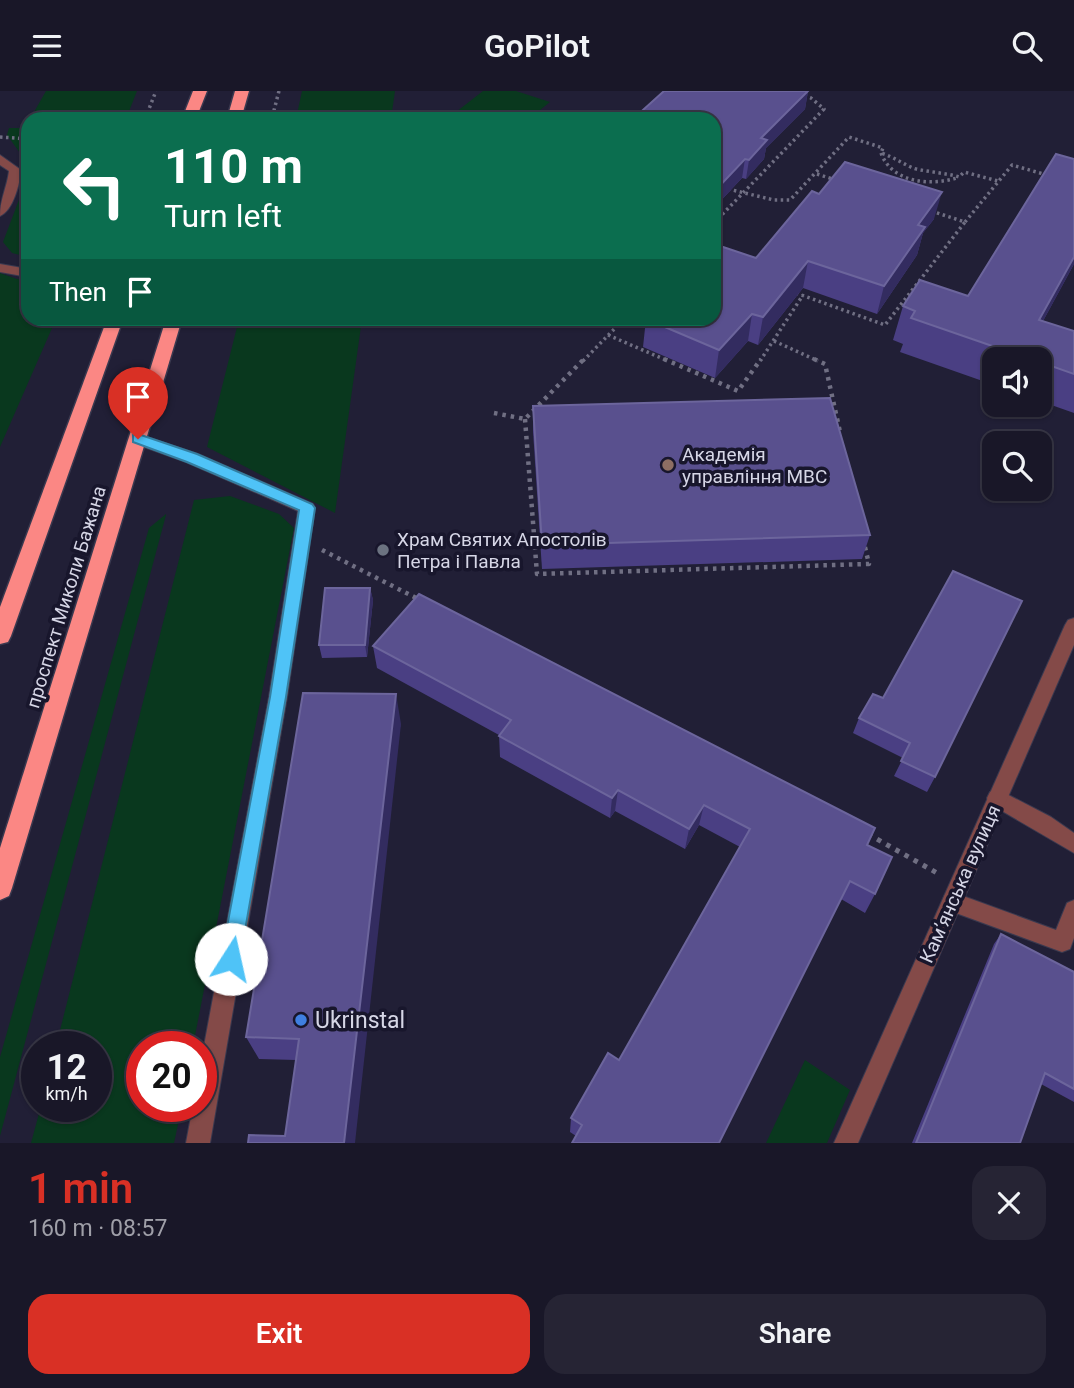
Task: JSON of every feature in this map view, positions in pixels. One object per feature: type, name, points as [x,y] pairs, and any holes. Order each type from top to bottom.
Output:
[{"type":"highway","points":[[192,112],[200,91]]},
{"type":"highway","points":[[235,112],[242,91]]},
{"type":"highway","points":[[0,636],[6,608],[112,326]]},
{"type":"highway","name":"проспект Миколи Бажана","points":[[0,888],[172,326]]},
{"type":"street","points":[[0,159],[15,170],[14,181],[2,206]]},
{"type":"street","points":[[0,268],[21,272]]},
{"type":"street","points":[[138,439],[192,458],[307,508],[278,697],[198,1143]]},
{"type":"street","name":"Камʼянська вулиця","points":[[846,1143],[1074,625]]},
{"type":"street","points":[[997,798],[1044,823],[1074,843]]},
{"type":"street","points":[[955,894],[1062,942],[1074,910]]},
{"type":"path","points":[[148,112],[156,91]]},
{"type":"path","points":[[274,112],[279,91]]},
{"type":"path","points":[[721,216],[824,109],[811,98],[799,95]]},
{"type":"path","points":[[0,137],[21,138]]},
{"type":"path","points":[[723,188],[742,194],[790,200],[849,137],[883,148],[881,153],[885,164],[907,178],[940,182],[959,177],[964,172],[998,181]]},
{"type":"path","points":[[881,153],[901,159],[914,169],[939,171],[959,177]]},
{"type":"path","points":[[790,291],[885,325],[1012,165],[1049,176]]},
{"type":"path","points":[[907,178],[914,169]]},
{"type":"path","points":[[817,174],[842,182]]},
{"type":"path","points":[[928,210],[965,222]]},
{"type":"path","points":[[608,335],[737,391],[775,341],[803,295]]},
{"type":"path","points":[[617,326],[525,419],[537,574],[869,564],[863,538]]},
{"type":"path","points":[[775,341],[825,364],[842,444]]},
{"type":"path","points":[[494,413],[525,419]]},
{"type":"path","points":[[302,539],[425,603]]},
{"type":"path","points":[[855,827],[904,853],[955,894]]},
{"type":"green space","points":[[46,91],[137,91],[129,112],[34,112]]},
{"type":"green space","points":[[302,91],[395,91],[392,112],[298,112]]},
{"type":"green space","points":[[483,91],[516,91],[550,102],[538,112],[456,112]]},
{"type":"green space","points":[[9,128],[21,128],[21,154],[7,135]]},
{"type":"green space","points":[[21,194],[21,255],[12,253],[3,242]]},
{"type":"green space","points":[[0,273],[21,279],[21,326],[53,326],[0,447]]},
{"type":"green space","points":[[237,326],[361,326],[335,513],[207,447]]},
{"type":"green space","points":[[230,496],[279,514],[294,528],[196,1031],[126,1031],[126,1122],[179,1122],[174,1143],[31,1143],[37,1122],[112,1122],[112,1031],[60,1031],[194,500]]},
{"type":"green space","points":[[166,514],[28,1031],[21,1031],[21,1057],[0,1136],[0,1057],[149,528]]},
{"type":"green space","points":[[805,1060],[850,1090],[827,1143],[766,1143]]},
{"type":"building","points":[[664,91],[808,91],[761,138],[767,140],[749,160],[745,159],[721,185],[721,112],[641,112]]},
{"type":"building","points":[[1056,154],[1074,159],[1074,257],[1039,320],[1074,331],[1074,374],[1052,366],[1052,347],[995,347],[911,318],[915,311],[903,306],[920,280],[968,296]]},
{"type":"building","points":[[845,162],[942,192],[918,225],[925,227],[884,286],[808,261],[763,317],[752,314],[719,350],[662,326],[721,326],[721,246],[756,258],[812,191],[819,194]]},
{"type":"building","points":[[830,398],[870,535],[542,545],[533,406]]},
{"type":"building","points":[[953,571],[1022,601],[935,777],[901,761],[910,743],[859,718],[873,694],[883,698]]},
{"type":"building","points":[[325,588],[370,588],[365,645],[319,645]]},
{"type":"building","points":[[419,594],[875,828],[867,845],[892,857],[875,894],[850,881],[719,1143],[572,1143],[582,1125],[571,1118],[608,1053],[619,1060],[750,829],[704,805],[689,829],[618,790],[612,798],[499,736],[511,720],[373,646]]},
{"type":"building","points":[[303,693],[396,694],[344,1143],[248,1143],[249,1135],[285,1136],[299,1039],[246,1037]]},
{"type":"building","points":[[1001,934],[1074,972],[1074,1089],[1045,1073],[1020,1143],[916,1143]]},
{"type":"place","name":"Академія управління МВС","points":[[668,465]]},
{"type":"place","name":"Храм Святих Апостолів Петра і Павла","points":[[383,550]]},
{"type":"place","name":"Ukrinstal","points":[[301,1020]]},
{"type":"route","points":[[138,439],[192,458],[307,508],[278,697],[231,959]]}]
